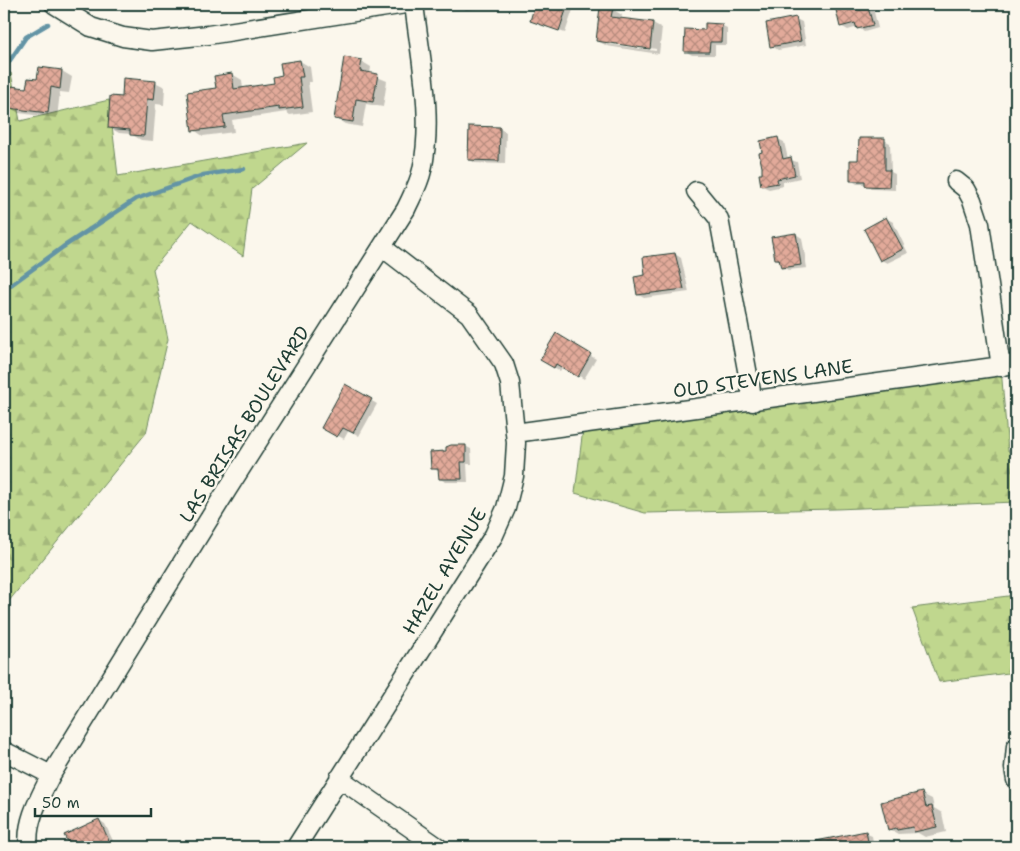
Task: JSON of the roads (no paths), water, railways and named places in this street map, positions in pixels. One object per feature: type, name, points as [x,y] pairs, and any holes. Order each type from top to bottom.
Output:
[{"type":"street","points":[[54,4],[91,28],[123,37],[152,41],[208,36],[406,4]]},
{"type":"street","name":"LAS BRISAS BOULEVARD","points":[[29,847],[31,821],[36,804],[51,775],[227,490],[382,247],[418,186],[423,161],[426,108],[414,4]]},
{"type":"street","points":[[956,181],[966,189],[980,224],[1008,365]]},
{"type":"street","points":[[696,191],[719,219],[753,402]]},
{"type":"street","name":"HAZEL AVENUE","points":[[296,847],[494,535],[506,508],[514,476],[515,434],[510,383],[504,364],[469,314],[382,247]]},
{"type":"street","name":"OLD STEVENS LANE","points":[[515,434],[1008,365]]},
{"type":"street","points":[[1016,746],[1014,768],[1016,780]]},
{"type":"street","points":[[4,751],[51,775]]},
{"type":"street","points":[[339,778],[438,847]]},
{"type":"waterway","points":[[4,69],[26,37],[48,24]]},
{"type":"waterway","points":[[4,290],[63,247],[136,199],[203,175],[244,169]]}]
